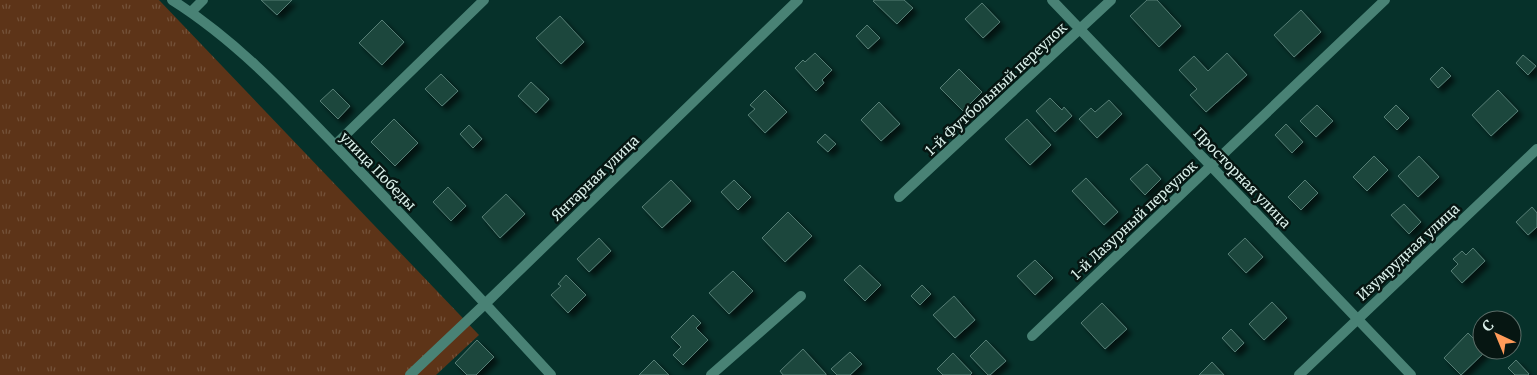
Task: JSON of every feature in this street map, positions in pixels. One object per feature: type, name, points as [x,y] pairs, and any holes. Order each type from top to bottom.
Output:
[{"type":"street","name":"улица Победы","points":[[172,0],[191,12],[235,46],[281,89],[486,303],[551,375]]},
{"type":"street","points":[[191,12],[203,0]]},
{"type":"street","points":[[335,145],[484,0]]},
{"type":"street","name":"Янтарная улица","points":[[410,375],[798,0]]},
{"type":"street","name":"Просторная улица","points":[[1052,0],[1411,375]]},
{"type":"street","name":"1-й Футбольный переулок","points":[[899,197],[1111,0]]},
{"type":"street","name":"1-й Лазурный переулок","points":[[1032,336],[1385,0]]},
{"type":"street","name":"Изумрудная улица","points":[[1298,375],[1537,149]]},
{"type":"street","points":[[711,375],[801,296]]},
{"type":"green space","points":[[0,0],[159,0],[479,335],[436,375],[0,375]]},
{"type":"building","points":[[261,0],[292,0],[277,15]]},
{"type":"building","points":[[904,0],[913,8],[897,24],[873,1]]},
{"type":"building","points":[[1147,0],[1157,0],[1181,26],[1159,47],[1130,16]]},
{"type":"building","points":[[982,3],[1000,22],[983,38],[965,19]]},
{"type":"building","points":[[1301,10],[1321,32],[1294,57],[1274,35]]},
{"type":"building","points":[[560,16],[584,42],[561,64],[536,38]]},
{"type":"building","points":[[382,20],[404,42],[382,65],[359,43]]},
{"type":"building","points":[[867,25],[880,38],[868,49],[856,36]]},
{"type":"building","points":[[815,53],[832,70],[822,80],[824,83],[816,91],[795,68],[803,60],[805,62]]},
{"type":"building","points":[[1227,53],[1247,75],[1206,112],[1190,95],[1197,89],[1179,70],[1194,56],[1208,71]]},
{"type":"building","points":[[1523,55],[1536,66],[1528,75],[1516,63]]},
{"type":"building","points":[[1442,67],[1451,76],[1438,88],[1430,79]]},
{"type":"building","points":[[959,69],[982,92],[963,111],[940,88]]},
{"type":"building","points":[[441,74],[458,91],[442,106],[425,89]]},
{"type":"building","points":[[531,82],[549,99],[536,113],[518,96]]},
{"type":"building","points":[[333,89],[350,106],[338,119],[320,101]]},
{"type":"building","points":[[765,90],[787,112],[765,133],[748,115],[755,109],[750,105]]},
{"type":"building","points":[[1498,90],[1518,111],[1491,136],[1472,115]]},
{"type":"building","points":[[1050,98],[1062,110],[1064,107],[1072,116],[1055,132],[1036,111]]},
{"type":"building","points":[[1109,100],[1122,114],[1097,138],[1079,119],[1091,108],[1095,112]]},
{"type":"building","points":[[879,102],[900,124],[881,141],[861,120]]},
{"type":"building","points":[[1317,105],[1333,121],[1316,137],[1300,121]]},
{"type":"building","points":[[1396,105],[1409,118],[1397,130],[1384,117]]},
{"type":"building","points":[[394,119],[418,143],[395,166],[371,142]]},
{"type":"building","points":[[1027,119],[1051,145],[1030,165],[1005,139]]},
{"type":"building","points":[[1286,124],[1303,142],[1292,153],[1275,135]]},
{"type":"building","points":[[469,125],[482,139],[473,148],[460,134]]},
{"type":"building","points":[[825,134],[836,144],[828,152],[817,142]]},
{"type":"building","points":[[1374,156],[1388,170],[1367,191],[1353,177]]},
{"type":"building","points":[[1419,156],[1439,177],[1418,197],[1398,176]]},
{"type":"building","points":[[1147,164],[1161,179],[1145,195],[1130,179]]},
{"type":"building","points":[[1086,178],[1118,212],[1104,225],[1072,191]]},
{"type":"building","points":[[671,180],[691,201],[662,228],[642,207]]},
{"type":"building","points":[[734,180],[751,197],[738,210],[721,192]]},
{"type":"building","points":[[1305,180],[1318,193],[1301,210],[1288,197]]},
{"type":"building","points":[[448,187],[466,206],[451,221],[433,202]]},
{"type":"building","points":[[506,194],[525,214],[500,238],[482,217]]},
{"type":"building","points":[[1404,204],[1421,222],[1409,234],[1391,215]]},
{"type":"building","points":[[1532,207],[1537,213],[1537,227],[1528,235],[1516,222]]},
{"type":"building","points":[[788,212],[812,236],[785,262],[762,238]]},
{"type":"building","points":[[599,238],[611,251],[589,272],[577,259]]},
{"type":"building","points":[[1245,238],[1263,257],[1246,273],[1228,254]]},
{"type":"building","points":[[1473,248],[1485,261],[1462,283],[1451,271],[1458,264],[1453,259],[1462,251],[1466,255]]},
{"type":"building","points":[[1035,260],[1053,278],[1035,295],[1017,276]]},
{"type":"building","points":[[860,265],[881,285],[865,301],[844,280]]},
{"type":"building","points":[[733,271],[753,291],[729,314],[709,293]]},
{"type":"building","points":[[566,275],[586,295],[568,313],[551,295],[561,286],[558,284]]},
{"type":"building","points":[[922,285],[931,294],[920,305],[911,296]]},
{"type":"building","points":[[954,296],[975,320],[955,338],[933,315]]},
{"type":"building","points":[[1272,302],[1287,318],[1264,340],[1249,324]]},
{"type":"building","points":[[1102,303],[1127,329],[1105,349],[1081,323]]},
{"type":"building","points":[[693,315],[701,323],[696,328],[708,340],[683,365],[673,355],[681,347],[671,337]]},
{"type":"building","points":[[1231,329],[1244,343],[1235,352],[1222,338]]},
{"type":"building","points":[[1468,333],[1472,337],[1472,360],[1477,360],[1461,375],[1444,358]]},
{"type":"building","points":[[477,340],[494,357],[476,375],[467,375],[455,363]]},
{"type":"building","points":[[986,340],[1006,361],[990,375],[970,356]]},
{"type":"building","points":[[803,349],[826,375],[783,375],[780,371]]},
{"type":"building","points":[[850,352],[862,364],[850,375],[837,375],[831,369]]},
{"type":"building","points":[[953,353],[972,373],[970,375],[943,375],[937,369]]},
{"type":"building","points":[[654,360],[669,375],[639,375]]},
{"type":"building","points":[[1516,360],[1529,374],[1515,375],[1508,368]]},
{"type":"building","points":[[1212,362],[1224,375],[1199,375]]}]
